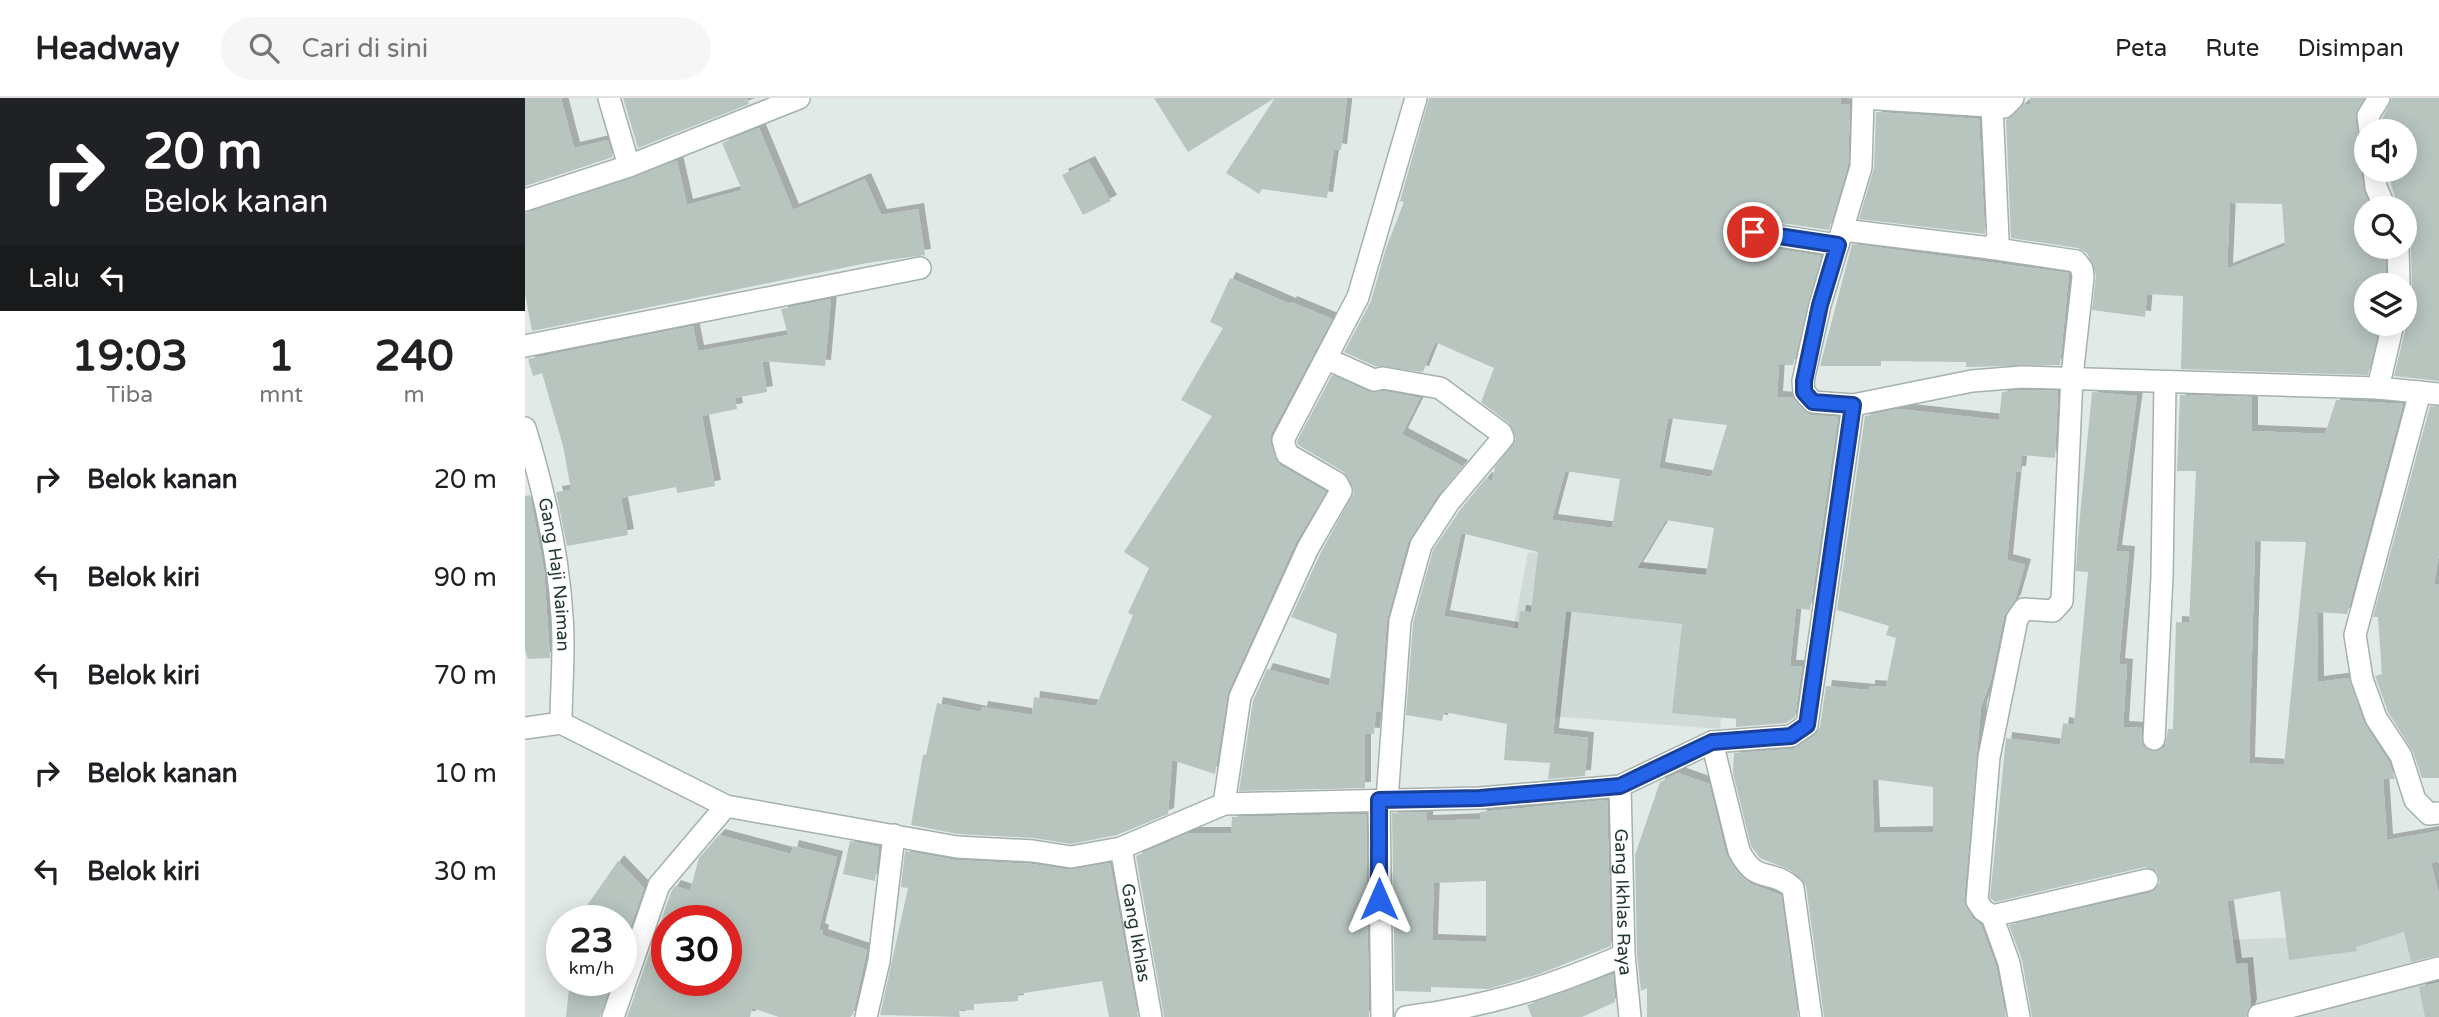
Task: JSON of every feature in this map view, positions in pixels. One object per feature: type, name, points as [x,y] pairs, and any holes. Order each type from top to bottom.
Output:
[{"type":"street","points":[[609,98],[629,166]]},
{"type":"street","points":[[525,201],[629,166],[799,98]]},
{"type":"street","points":[[1224,804],[1240,697],[1308,548],[1341,491],[1337,483],[1287,454],[1283,445],[1358,297],[1416,98]]},
{"type":"street","points":[[2013,98],[2004,107],[1863,99],[1861,167],[1820,305],[1804,392],[1813,402],[1853,405],[1972,381],[2072,376],[2165,383],[2378,388],[2430,393],[2355,635],[2362,680],[2377,718],[2401,756],[2415,800],[2429,814],[2439,813]]},
{"type":"street","points":[[2368,119],[2379,98]]},
{"type":"street","points":[[1990,248],[1998,239],[1992,106]]},
{"type":"street","points":[[1753,232],[1990,248],[2076,261],[2082,268],[2072,376],[2062,601],[2053,611],[2024,609],[2019,613],[1989,757],[1977,901],[1983,910],[1992,916],[2009,963],[2019,1017]]},
{"type":"street","points":[[525,346],[920,268]]},
{"type":"street","points":[[2378,388],[2390,336]]},
{"type":"street","points":[[1327,359],[1374,380],[1383,378],[1440,388],[1501,433],[1503,438],[1449,502],[1421,545],[1400,621],[1383,800],[1382,1017]]},
{"type":"street","points":[[2154,739],[2162,576],[2165,383]]},
{"type":"street","points":[[525,728],[561,723],[723,804],[957,847],[1033,851],[1071,857],[1121,848],[1224,804],[1480,798],[1620,786],[1712,742],[1791,736],[1807,725],[1853,405]]},
{"type":"street","name":"Gang Haji Naiman","points":[[525,428],[542,484],[558,570],[563,620],[561,723]]},
{"type":"street","points":[[1712,742],[1739,851],[1746,864],[1755,874],[1784,880],[1793,888],[1811,1017]]},
{"type":"street","name":"Gang Ikhlas Raya","points":[[1620,786],[1624,954],[1630,1017]]},
{"type":"street","points":[[613,1017],[659,885],[723,804]]},
{"type":"street","points":[[866,1017],[879,961],[894,835]]},
{"type":"street","name":"Gang Ikhlas","points":[[1121,848],[1151,1017]]},
{"type":"street","points":[[1992,916],[2147,880]]},
{"type":"street","points":[[1406,1017],[1493,1003],[1565,980],[1624,954]]},
{"type":"street","points":[[2259,1015],[2439,968]]},
{"type":"shaded area","points":[[1528,552],[1735,572],[1720,729],[1498,712]]},
{"type":"shaded area","points":[[2407,933],[2439,940],[2439,1017],[2158,1017],[2141,943]]},
{"type":"building","points":[[525,98],[561,98],[574,148],[608,140],[613,157],[525,186]]},
{"type":"building","points":[[623,98],[747,98],[749,104],[638,148]]},
{"type":"building","points":[[1154,98],[1275,98],[1188,152]]},
{"type":"building","points":[[1275,98],[1347,98],[1341,150],[1334,149],[1327,198],[1262,189],[1259,194],[1226,173]]},
{"type":"building","points":[[1429,98],[1841,98],[1840,104],[1850,105],[1848,165],[1829,230],[1754,219],[1743,223],[1740,231],[1744,242],[1750,245],[1821,256],[1793,365],[1779,365],[1777,397],[1793,398],[1811,415],[1838,417],[1810,610],[1796,608],[1790,666],[1802,666],[1795,717],[1786,723],[1736,727],[1736,719],[1672,713],[1682,624],[1566,611],[1553,734],[1588,738],[1585,776],[1548,779],[1550,763],[1504,760],[1507,724],[1444,712],[1442,721],[1406,715],[1413,623],[1433,550],[1486,478],[1492,481],[1495,467],[1516,439],[1509,423],[1481,402],[1494,368],[1435,342],[1423,372],[1375,366],[1344,352],[1371,301],[1386,248],[1404,202],[1400,201]],"holes":[[[1668,418],[1727,425],[1711,477],[1659,468]],[[1565,471],[1620,479],[1612,528],[1552,520]],[[1666,520],[1714,528],[1706,575],[1637,568]],[[1461,533],[1538,552],[1531,612],[1520,611],[1518,629],[1444,616]]]},
{"type":"building","points":[[2030,98],[2364,98],[2354,119],[2354,182],[2362,182],[2366,196],[2354,196],[2354,259],[2385,259],[2386,273],[2354,273],[2354,336],[2377,336],[2368,375],[2181,369],[2183,296],[2147,294],[2145,317],[2092,310],[2096,275],[2087,253],[2078,248],[2011,238],[2006,120],[2024,105],[2030,104]],"holes":[[[2230,203],[2282,204],[2285,246],[2227,269]]]},
{"type":"building","points":[[2392,98],[2439,98],[2439,381],[2394,376],[2404,336],[2417,336],[2417,273],[2412,273],[2411,259],[2417,259],[2417,196],[2395,196],[2390,182],[2417,182],[2417,119],[2382,119]]},
{"type":"building","points":[[1876,112],[1979,119],[1985,234],[1859,219],[1874,168]]},
{"type":"building","points":[[759,128],[793,210],[865,179],[881,215],[918,209],[925,255],[867,263],[532,331],[525,294],[525,213],[677,161],[687,205],[742,190],[722,143]]},
{"type":"building","points":[[1089,162],[1111,201],[1083,215],[1062,175]]},
{"type":"building","points":[[1852,244],[2069,273],[2060,365],[1966,367],[1966,362],[1881,361],[1881,366],[1820,366]]},
{"type":"building","points":[[1230,278],[1332,319],[1271,434],[1270,443],[1280,465],[1326,492],[1296,542],[1228,692],[1215,774],[1172,760],[1168,814],[1117,835],[1071,844],[1034,838],[958,834],[911,825],[923,755],[926,755],[937,703],[981,712],[982,707],[1032,715],[1034,697],[1096,706],[1133,615],[1128,613],[1149,568],[1124,552],[1212,416],[1181,400],[1223,328],[1210,322]]},
{"type":"building","points":[[831,299],[825,366],[762,361],[767,392],[735,398],[737,409],[702,416],[715,486],[677,493],[676,487],[621,498],[628,535],[567,546],[556,492],[571,490],[563,446],[542,373],[533,376],[528,359],[693,326],[698,351],[788,335],[781,309]]},
{"type":"building","points":[[1332,375],[1369,392],[1383,391],[1420,398],[1402,434],[1462,466],[1438,495],[1408,542],[1387,620],[1380,712],[1376,711],[1374,734],[1365,733],[1365,788],[1239,791],[1253,701],[1267,669],[1329,686],[1337,634],[1291,617],[1320,554],[1354,492],[1344,472],[1298,445],[1297,441]]},
{"type":"building","points":[[2058,391],[2055,458],[2022,455],[2020,472],[2016,472],[2007,560],[2025,565],[2015,600],[2004,616],[1991,680],[1981,707],[1964,900],[1972,917],[1981,925],[1996,966],[2006,1017],[1824,1017],[1806,886],[1790,870],[1760,858],[1751,846],[1733,773],[1734,753],[1793,749],[1814,736],[1820,727],[1826,686],[1869,690],[1869,686],[1886,687],[1896,638],[1886,635],[1889,626],[1837,610],[1865,416],[1898,409],[1999,420],[2002,392]],"holes":[[[1872,779],[1933,787],[1933,832],[1874,833]]]},
{"type":"building","points":[[2092,392],[2137,396],[2116,551],[2129,552],[2119,664],[2127,665],[2123,727],[2141,728],[2143,746],[2154,752],[2165,747],[2168,729],[2173,729],[2176,622],[2189,623],[2196,471],[2177,471],[2180,395],[2252,397],[2252,431],[2325,434],[2336,400],[2403,404],[2347,614],[2317,612],[2318,682],[2349,678],[2364,723],[2389,762],[2395,779],[2383,779],[2387,840],[2439,831],[2439,861],[2431,863],[2439,895],[2439,955],[2411,962],[2404,932],[2356,947],[2357,951],[2289,960],[2280,891],[2227,901],[2236,964],[2247,963],[2251,1005],[2246,1017],[2032,1017],[2022,960],[2009,925],[2150,893],[2160,883],[2157,872],[2145,867],[1995,902],[1990,898],[2006,738],[2060,745],[2063,723],[2074,725],[2088,572],[2076,571]],"holes":[[[2255,541],[2306,542],[2284,765],[2249,763]]]},
{"type":"building","points":[[2430,406],[2439,407],[2439,553],[2434,584],[2439,585],[2439,778],[2422,778],[2413,752],[2388,712],[2375,676],[2382,674],[2378,617],[2373,617]]},
{"type":"building","points":[[530,495],[544,570],[550,658],[528,659],[525,650],[525,496]]},
{"type":"building","points":[[1678,773],[1709,784],[1726,854],[1736,870],[1751,884],[1781,895],[1798,1017],[1647,1017],[1647,988],[1641,991],[1637,954],[1635,855],[1660,782]]},
{"type":"building","points":[[1607,800],[1611,946],[1539,974],[1488,989],[1431,987],[1431,992],[1395,991],[1392,813],[1427,812],[1427,821],[1481,819],[1480,812]],"holes":[[[1486,881],[1486,942],[1432,940],[1434,883]]]},
{"type":"building","points":[[1366,814],[1369,1017],[1164,1017],[1136,856],[1189,833],[1231,833],[1232,817]]},
{"type":"building","points":[[719,835],[791,854],[793,846],[837,857],[819,929],[823,931],[822,935],[867,950],[853,1014],[850,1017],[779,1017],[752,1008],[750,1017],[627,1017],[634,996],[637,996],[637,989],[651,949],[651,996],[742,996],[742,905],[666,905],[675,886],[690,891],[699,858]]},
{"type":"building","points":[[850,841],[879,847],[875,881],[843,874]]},
{"type":"building","points":[[905,851],[955,860],[1032,864],[1069,870],[1110,863],[1138,1017],[1109,1017],[1102,981],[1018,994],[1018,1001],[974,1004],[974,1010],[959,1010],[960,1017],[880,1015],[908,888],[901,887]]},
{"type":"building","points":[[618,861],[644,888],[637,908],[637,905],[587,905]]},
{"type":"building","points":[[1613,974],[1615,1002],[1582,1017],[1532,1017],[1527,1005]]},
{"type":"building","points":[[2439,982],[2439,1017],[2425,1017],[2419,987]]},
{"type":"building","points":[[568,996],[607,996],[600,1017],[566,1017]]},
{"type":"route","points":[[1379,899],[1379,800],[1480,798],[1620,786],[1712,742],[1791,736],[1807,725],[1853,405],[1813,402],[1804,392],[1820,305],[1838,245],[1753,232]]}]
